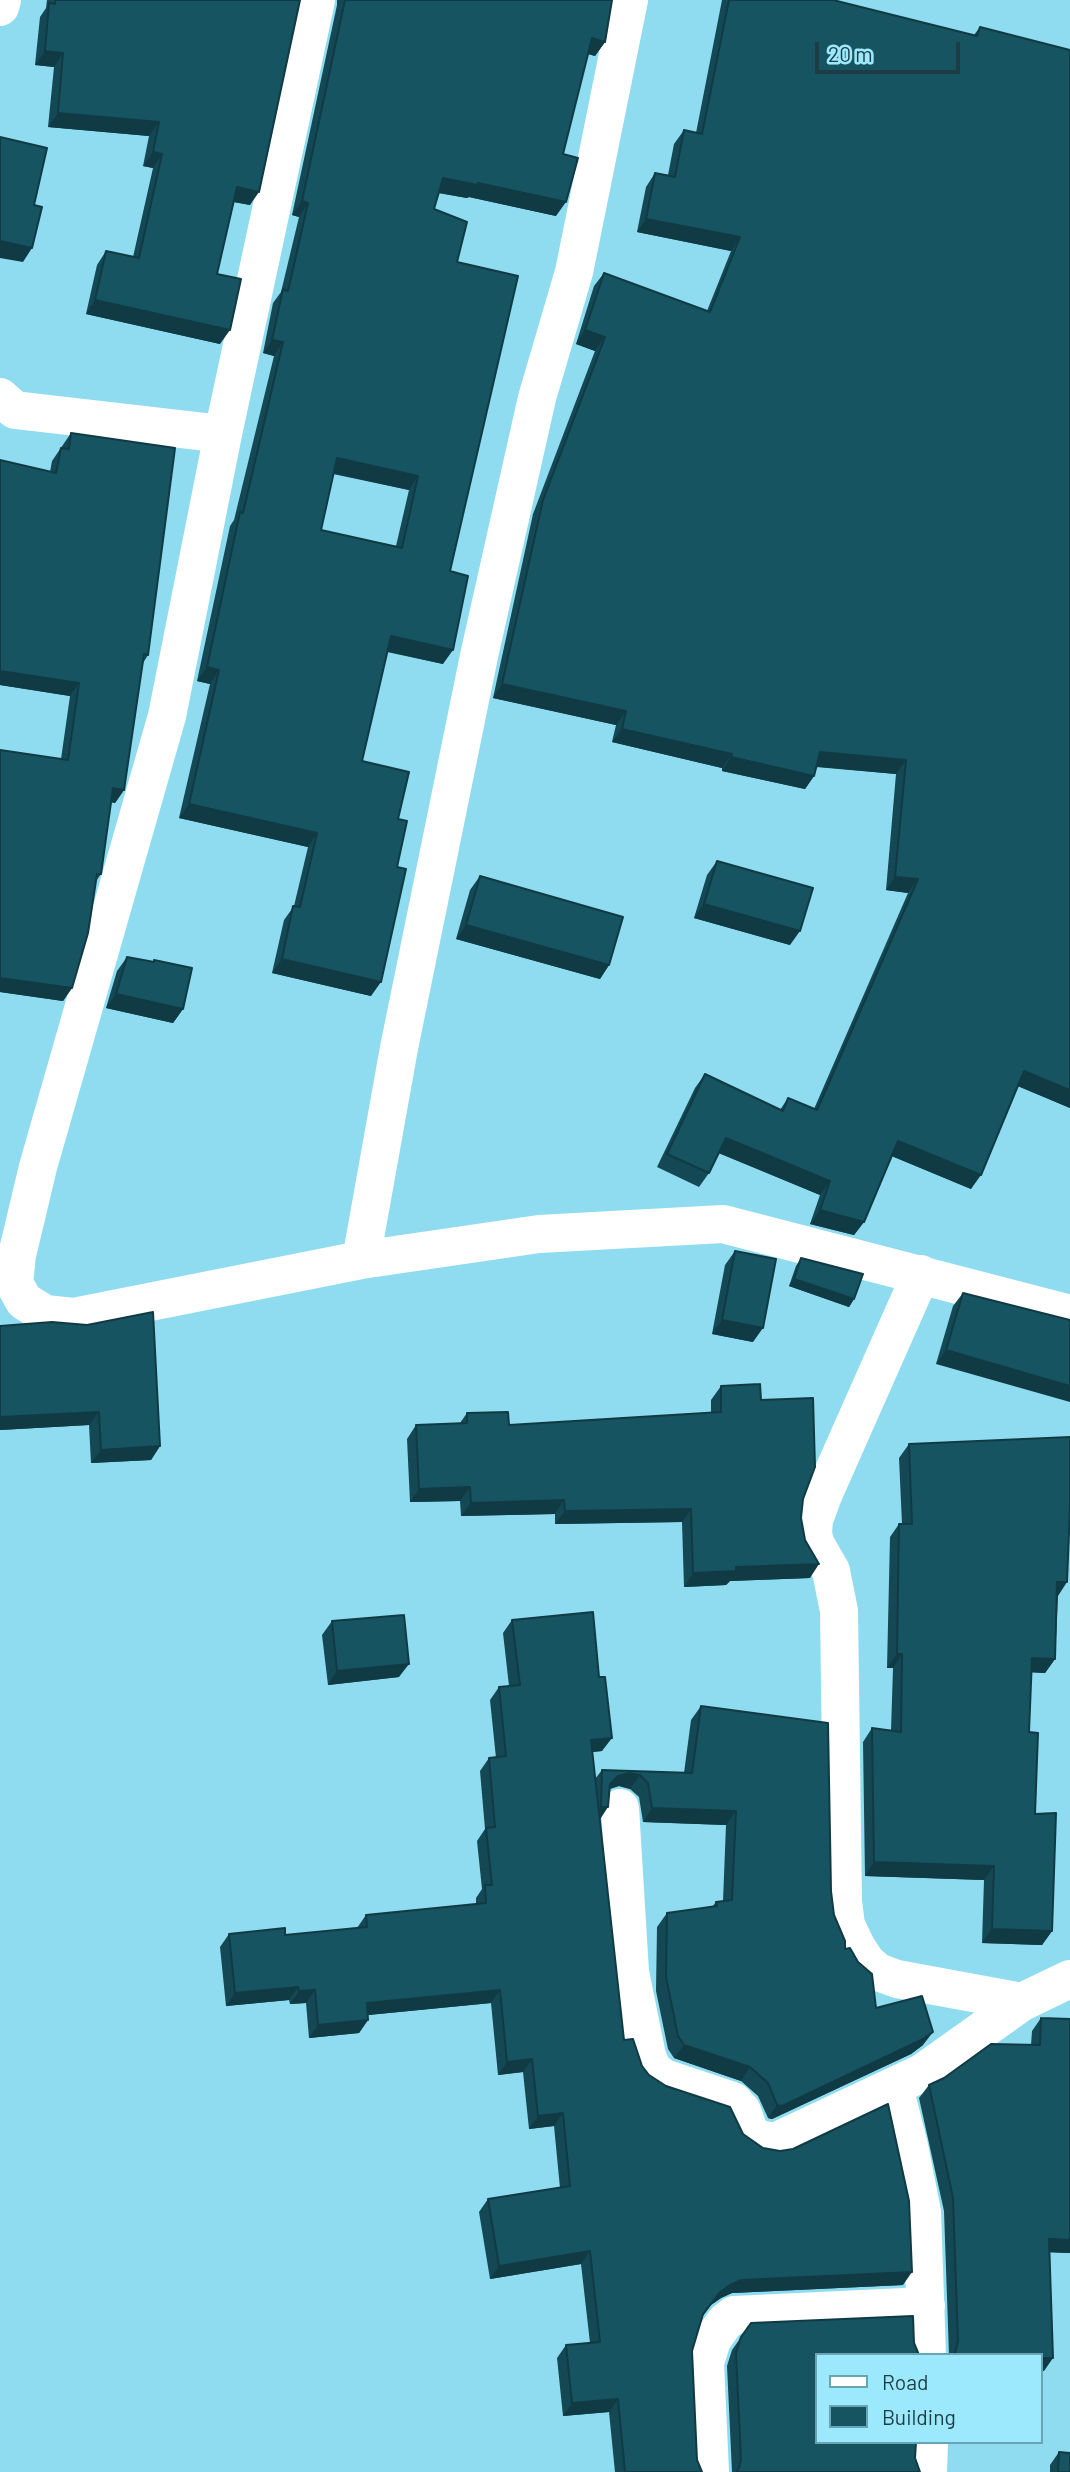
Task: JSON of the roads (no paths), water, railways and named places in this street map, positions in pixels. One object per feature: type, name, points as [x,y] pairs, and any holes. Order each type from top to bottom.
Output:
[{"type":"street","points":[[0,7],[2,0]]},
{"type":"street","points":[[316,0],[223,434],[167,716],[38,1167],[10,1294],[45,1314],[75,1317],[361,1260],[539,1234],[723,1224],[1070,1314]]},
{"type":"street","points":[[361,1260],[399,1048],[479,656],[537,398],[574,272],[629,0]]},
{"type":"street","points":[[0,397],[15,410],[223,434]]},
{"type":"street","points":[[921,1274],[814,1520],[815,1543],[831,1571],[839,1611],[843,1902],[846,1925],[867,1963],[878,1972],[897,1979],[1022,2002]]},
{"type":"street","points":[[620,1808],[630,1972],[647,2056],[653,2070],[664,2078],[733,2101],[742,2111],[749,2131],[758,2139],[775,2142],[922,2073],[1022,2002],[1070,1979],[1070,1973]]},
{"type":"street","points":[[894,2087],[922,2212],[927,2353]]},
{"type":"street","points":[[710,2472],[705,2363],[712,2340],[725,2322],[734,2315],[926,2306]]},
{"type":"street","points":[[928,2472],[929,2444]]}]
